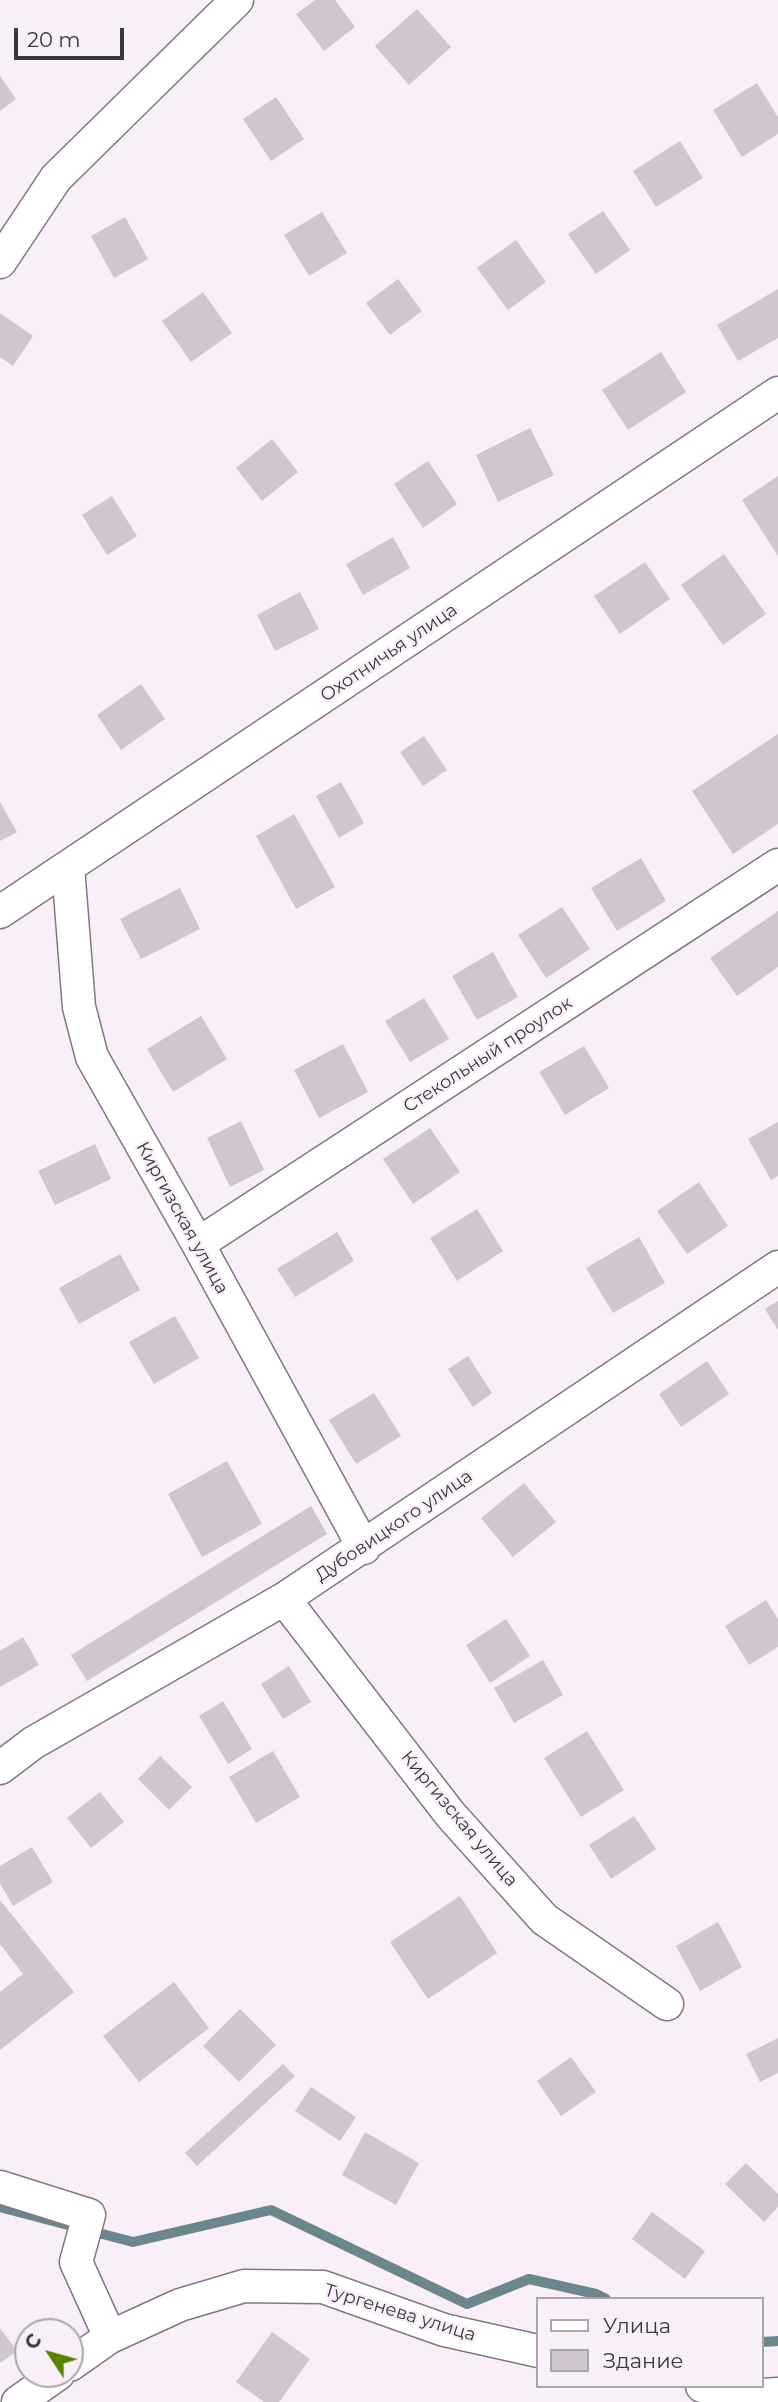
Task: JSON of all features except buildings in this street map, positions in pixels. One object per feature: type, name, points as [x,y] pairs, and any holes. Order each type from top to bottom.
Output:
[{"type":"street","points":[[0,262],[56,178],[237,0]]},
{"type":"street","name":"Охотничья улица","points":[[0,912],[778,393]]},
{"type":"street","name":"Стекольный проулок","points":[[198,1244],[778,864]]},
{"type":"street","name":"Киргизская улица","points":[[68,867],[79,1007],[92,1057],[198,1244],[363,1548]]},
{"type":"street","name":"Дубовицкого улица","points":[[0,1768],[33,1743],[284,1599],[778,1267]]},
{"type":"street","name":"Киргизская улица","points":[[284,1599],[450,1814],[544,1919],[667,2004]]},
{"type":"street","points":[[0,2187],[89,2215],[76,2262],[110,2337]]},
{"type":"street","name":"Тургенева улица","points":[[84,2355],[110,2337],[180,2305],[244,2286],[324,2287],[444,2330],[536,2351]]},
{"type":"street","points":[[18,2402],[38,2388]]},
{"type":"street","points":[[708,2388],[742,2399],[778,2394]]},
{"type":"waterway","points":[[0,2207],[133,2242],[271,2210],[467,2304],[529,2279],[602,2297]]},
{"type":"waterway","points":[[764,2342],[778,2341]]}]
